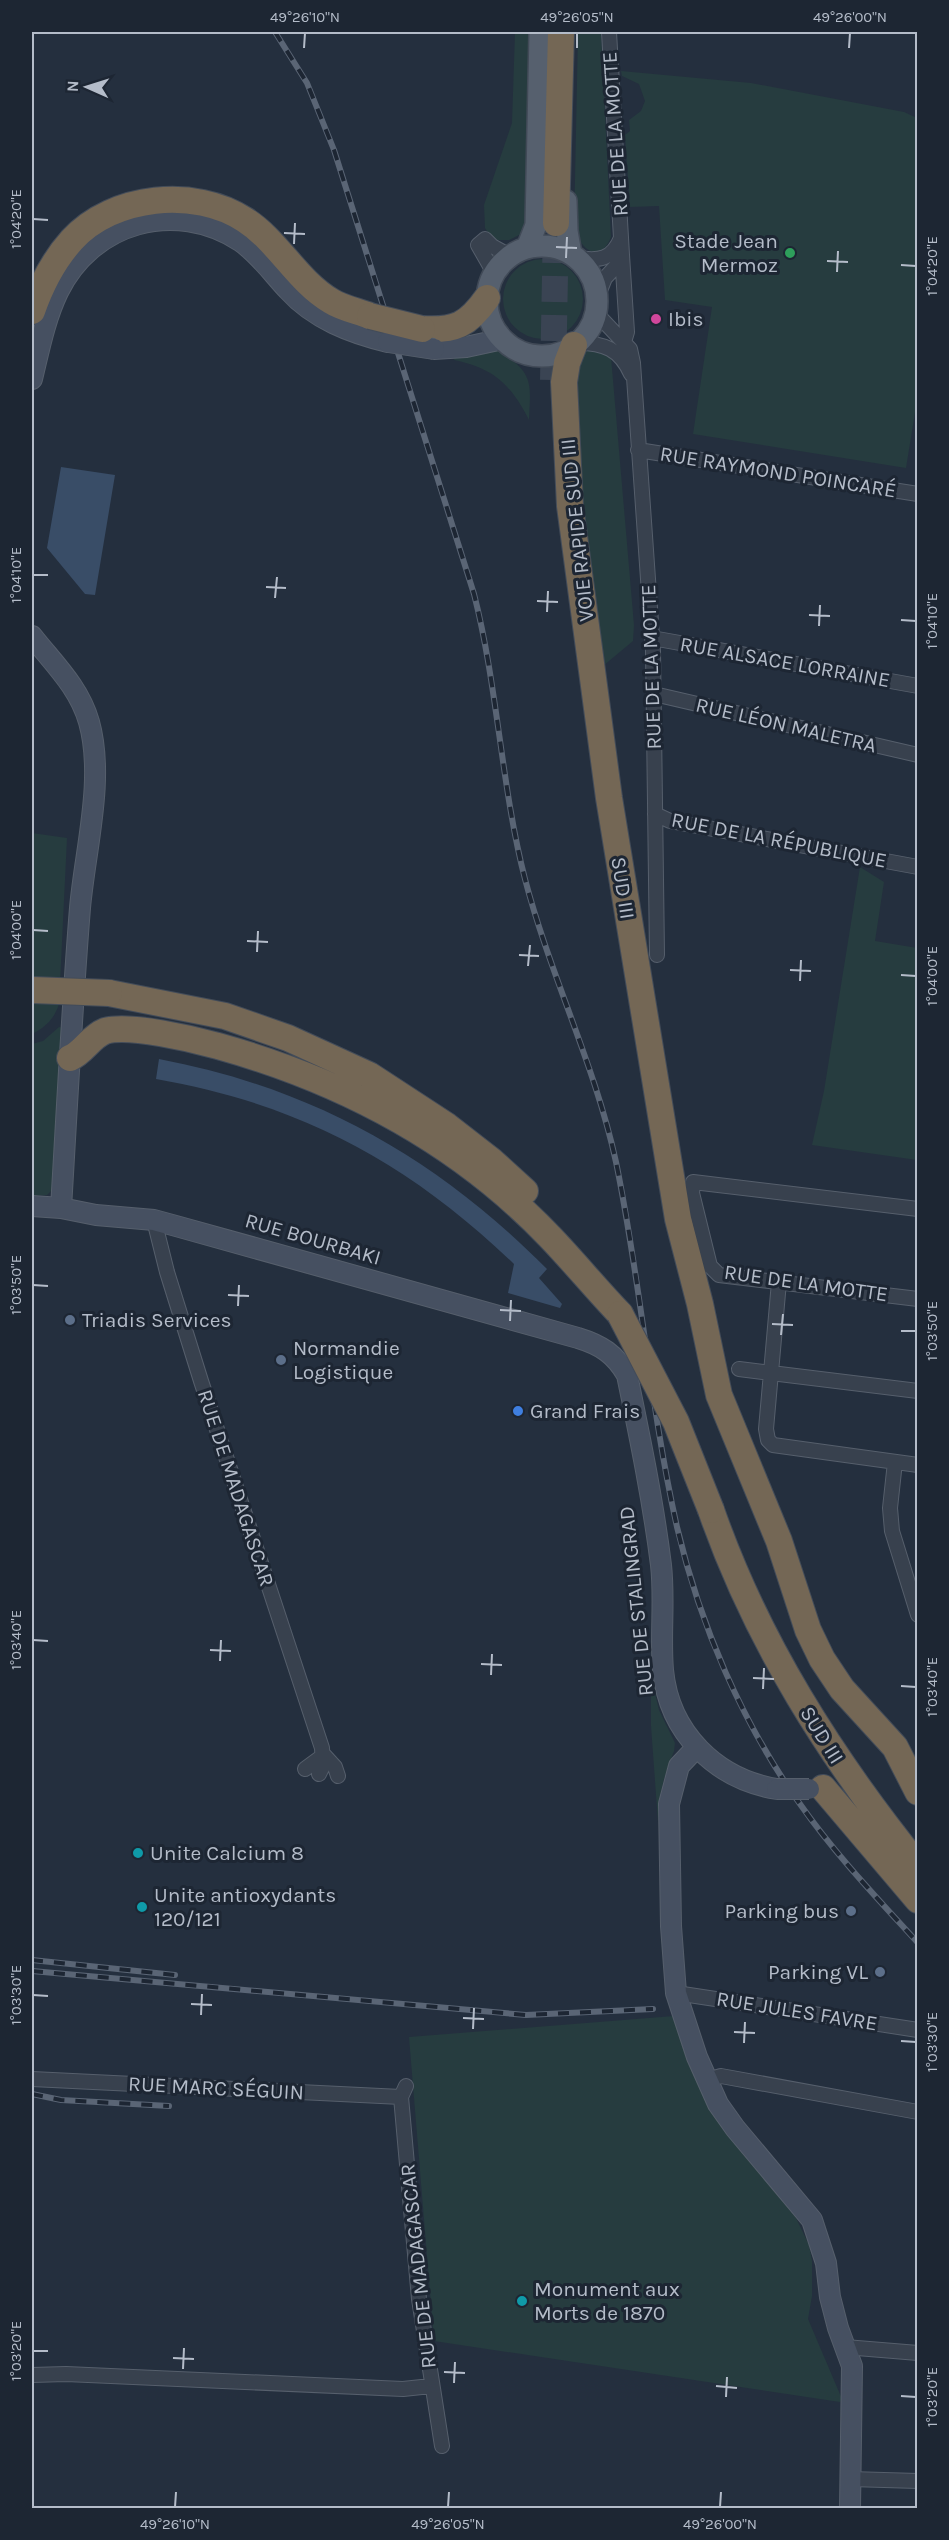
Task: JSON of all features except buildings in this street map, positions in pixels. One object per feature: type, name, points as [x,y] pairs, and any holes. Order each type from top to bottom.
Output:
[{"type":"highway","points":[[556,223],[561,32]]},
{"type":"highway","points":[[32,311],[44,280],[72,239],[89,225],[113,212],[158,200],[204,202],[244,219],[261,232],[332,302],[373,328],[428,339],[464,323],[477,312],[487,298]]},
{"type":"highway","name":"VOIE RAPIDE SUD III","points":[[576,344],[567,363],[564,382],[567,474],[573,536],[598,715]]},
{"type":"highway","points":[[553,380],[553,465],[562,543],[589,707],[598,715]]},
{"type":"highway","name":"SUD III","points":[[598,715],[609,798],[678,1219],[700,1304],[719,1395],[779,1541],[808,1630],[822,1659],[842,1689],[895,1747],[918,1792]]},
{"type":"highway","points":[[32,990],[109,993],[225,1016],[288,1038],[369,1075],[447,1126],[521,1187],[569,1242],[621,1314]]},
{"type":"highway","points":[[70,1058],[81,1053],[88,1042],[98,1035],[120,1029],[196,1040],[259,1058],[310,1076],[381,1109],[444,1146],[502,1192],[549,1236],[621,1314]]},
{"type":"highway","name":"SUD III","points":[[621,1314],[676,1422],[743,1593],[766,1640],[838,1762],[918,1866]]},
{"type":"highway","points":[[816,1789],[918,1900]]},
{"type":"main road","points":[[542,38],[536,225],[519,252],[494,273],[487,298],[491,323],[502,339],[513,348],[538,356],[560,353],[576,344],[591,325],[596,305],[592,279],[574,256],[566,206],[571,32]]},
{"type":"main road","points":[[519,252],[545,246],[574,256]]},
{"type":"street","name":"RUE DE LA MOTTE","points":[[609,32],[627,332],[624,342]]},
{"type":"street","points":[[32,379],[51,309],[58,291],[77,263],[90,249],[122,228],[141,221],[161,219],[192,221],[228,234],[261,258],[305,306],[325,320],[373,328]]},
{"type":"street","name":"RUE DE LA MOTTE","points":[[574,256],[596,261],[609,257],[622,236]]},
{"type":"street","points":[[494,273],[478,245],[480,242],[485,239],[492,246],[519,252]]},
{"type":"street","points":[[596,305],[605,278],[620,262],[622,255]]},
{"type":"street","name":"RUE DE LA MOTTE","points":[[596,305],[609,330],[624,342],[632,356],[652,638],[657,955]]},
{"type":"street","points":[[428,339],[458,348],[502,339]]},
{"type":"street","name":"RUE DE LA MOTTE","points":[[576,344],[593,343],[612,348],[622,358],[633,379]]},
{"type":"street","name":"RUE RAYMOND POINCARÉ","points":[[638,450],[918,494]]},
{"type":"street","points":[[32,636],[66,676],[79,697],[89,721],[94,743],[95,765],[80,913],[61,1208]]},
{"type":"street","name":"RUE ALSACE LORRAINE","points":[[652,638],[918,686]]},
{"type":"street","name":"RUE LÉON MALETRA","points":[[654,694],[918,755]]},
{"type":"street","name":"RUE DE LA RÉPUBLIQUE","points":[[655,814],[672,813],[856,851],[918,867]]},
{"type":"street","name":"RUE DE LA RÉPUBLIQUE","points":[[856,851],[918,858]]},
{"type":"street","name":"RUE DE LA MOTTE","points":[[918,1209],[693,1182],[692,1193],[710,1266],[719,1275],[918,1299]]},
{"type":"street","name":"RUE BOURBAKI","points":[[32,1206],[154,1220],[578,1338]]},
{"type":"street","name":"RUE DE MADAGASCAR","points":[[154,1220],[167,1272],[201,1381],[324,1755],[335,1767],[338,1776]]},
{"type":"street","points":[[779,1282],[766,1429],[768,1440],[773,1445],[918,1465]]},
{"type":"street","name":"RUE DE STALINGRAD","points":[[578,1338],[601,1346],[613,1355],[627,1375],[660,1560],[665,1683],[679,1720],[696,1748]]},
{"type":"street","points":[[739,1369],[918,1391]]},
{"type":"street","points":[[895,1462],[890,1508],[892,1531],[918,1615]]},
{"type":"street","points":[[816,1789],[777,1790],[741,1779],[714,1763],[696,1748],[679,1766],[669,1804],[671,1926],[676,1993],[707,2080],[718,2103],[735,2128],[812,2220],[826,2263],[830,2297],[852,2366],[850,2508]]},
{"type":"street","points":[[304,1768],[324,1755]]},
{"type":"street","points":[[319,1774],[323,1766],[324,1755]]},
{"type":"street","name":"RUE JULES FAVRE","points":[[676,1993],[918,2030]]},
{"type":"street","points":[[707,2080],[721,2076],[918,2112]]},
{"type":"street","name":"RUE MARC SÉGUIN","points":[[32,2079],[403,2092]]},
{"type":"street","name":"RUE DE MADAGASCAR","points":[[403,2092],[419,2299],[442,2446]]},
{"type":"street","points":[[845,2347],[918,2353]]},
{"type":"street","points":[[32,2375],[66,2374],[392,2389],[431,2386]]},
{"type":"street","points":[[850,2479],[918,2481]]},
{"type":"green space","points":[[515,32],[533,32],[527,231],[509,240],[493,240],[485,228],[484,205],[512,123]]},
{"type":"green space","points":[[578,32],[601,32],[611,237],[607,246],[596,252],[581,243],[574,228]]},
{"type":"green space","points":[[621,71],[751,83],[904,112],[917,118],[918,394],[906,468],[693,434],[712,307],[665,300],[659,206],[630,207],[625,135],[630,131],[629,120],[641,111],[645,101],[639,84],[622,76]]},
{"type":"green space","points":[[543,259],[558,262],[571,271],[580,284],[583,299],[580,314],[571,327],[558,336],[543,339],[528,336],[515,327],[506,314],[503,299],[506,284],[515,271],[528,262]]},
{"type":"green space","points":[[495,349],[506,354],[526,376],[530,391],[529,420],[515,397],[500,380],[480,368],[454,360],[455,357]]},
{"type":"green space","points":[[589,350],[611,357],[634,625],[633,641],[603,666],[577,501],[573,374],[585,352]]},
{"type":"green space","points":[[32,833],[67,838],[59,1004],[49,1022],[32,1034]]},
{"type":"green space","points":[[860,867],[884,882],[875,941],[917,948],[917,1160],[812,1145],[824,1091]]},
{"type":"green space","points":[[59,1027],[66,1028],[55,1187],[47,1195],[32,1196],[32,1044],[43,1041]]},
{"type":"green space","points":[[651,1677],[659,1710],[675,1743],[660,1796],[658,1822],[651,1726]]},
{"type":"green space","points":[[674,2016],[729,2135],[796,2218],[809,2245],[812,2261],[812,2296],[808,2319],[842,2399],[840,2402],[434,2341],[409,2037]]},
{"type":"water","points":[[61,467],[115,475],[95,595],[85,594],[47,548]]},
{"type":"water","points":[[159,1059],[269,1088],[370,1133],[416,1161],[462,1193],[505,1229],[547,1269],[539,1278],[562,1304],[560,1308],[508,1293],[514,1264],[434,1196],[393,1168],[350,1143],[258,1104],[156,1079]]},
{"type":"tunnel","points":[[553,380],[556,223]]},
{"type":"railway","points":[[275,32],[307,83],[334,150],[474,594],[489,665],[510,808],[525,879],[535,915],[585,1055],[616,1162],[668,1482],[677,1527],[698,1600],[725,1672],[779,1773],[827,1840],[918,1943]]},
{"type":"railway","points":[[32,1960],[175,1975]]},
{"type":"railway","points":[[32,1971],[526,2015],[653,2009]]},
{"type":"railway","points":[[32,2094],[61,2100],[169,2106]]},
{"type":"place","name":"Stade Jean Mermoz","points":[[790,253]]},
{"type":"place","name":"Ibis","points":[[656,319]]},
{"type":"place","name":"Triadis Services","points":[[70,1320]]},
{"type":"place","name":"Normandie Logistique","points":[[281,1360]]},
{"type":"place","name":"Grand Frais","points":[[518,1411]]},
{"type":"place","name":"Unite Calcium 8","points":[[138,1853]]},
{"type":"place","name":"Unite antioxydants 120/121","points":[[142,1907]]},
{"type":"place","name":"Parking bus","points":[[851,1911]]},
{"type":"place","name":"Parking VL","points":[[880,1972]]},
{"type":"place","name":"Monument aux Morts de 1870","points":[[522,2301]]}]
